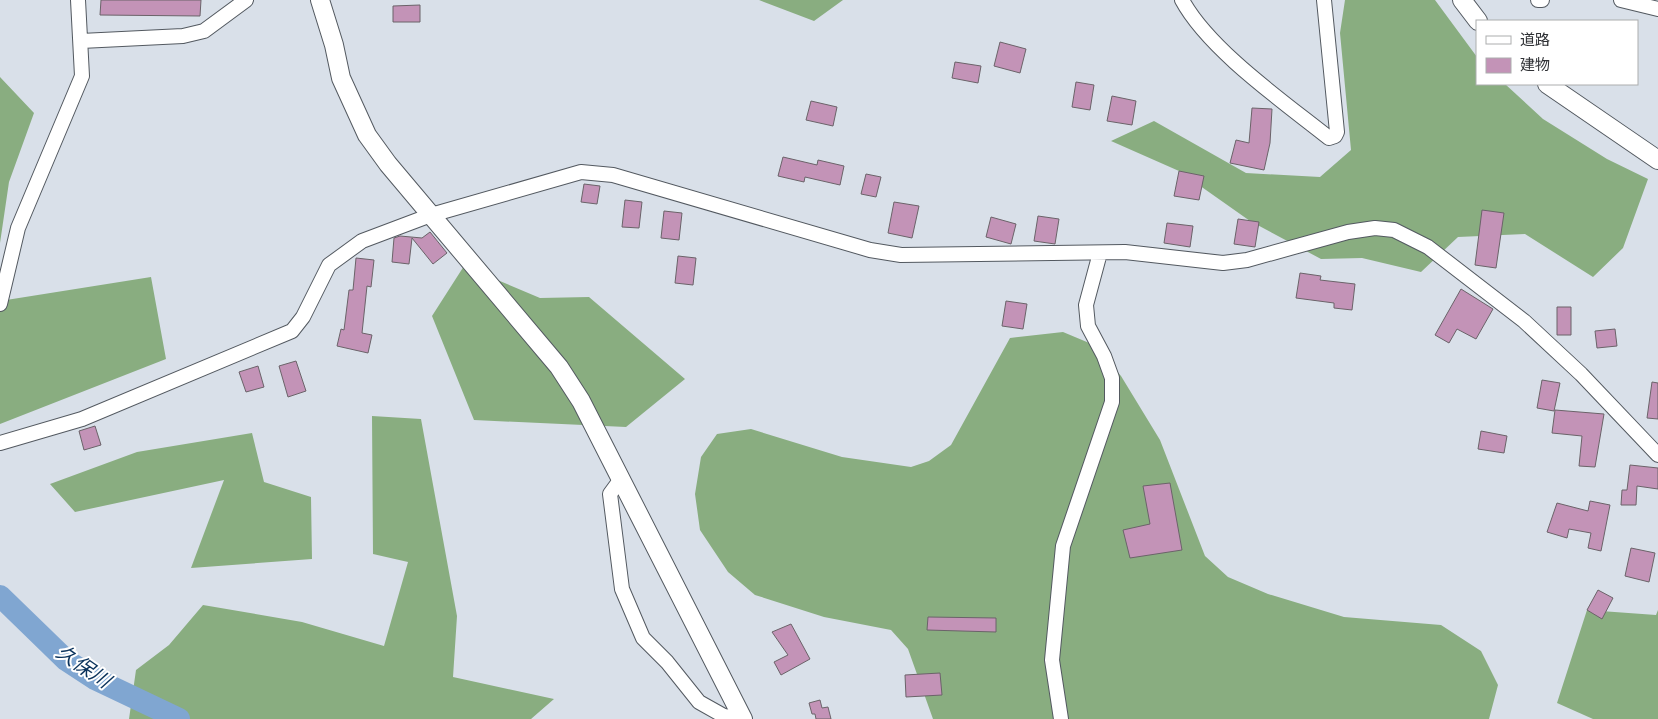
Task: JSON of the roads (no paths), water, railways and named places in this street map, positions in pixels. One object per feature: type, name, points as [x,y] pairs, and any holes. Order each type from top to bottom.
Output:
[{"type":"street","points":[[0,304],[18,228],[82,76],[78,0]]},
{"type":"street","points":[[81,41],[183,36],[204,31],[246,0]]},
{"type":"street","points":[[320,0],[334,45],[341,78],[367,135],[431,215],[559,367],[581,401],[743,719]]},
{"type":"street","points":[[1182,0],[1194,20],[1245,71],[1329,138],[1335,136],[1337,132],[1324,0]]},
{"type":"street","points":[[1462,0],[1477,20]]},
{"type":"street","points":[[1621,0],[1658,9]]},
{"type":"street","points":[[1548,85],[1658,160]]},
{"type":"street","points":[[0,443],[82,419],[292,331],[303,317],[329,264],[362,241],[431,215],[581,172],[613,175],[870,250],[901,255],[1126,252],[1223,263],[1247,260],[1348,232],[1375,228],[1394,230],[1428,247],[1524,321],[1581,374],[1658,454]]},
{"type":"street","points":[[1061,719],[1052,660],[1063,546],[1112,402],[1112,378],[1104,356],[1088,326],[1086,305],[1100,253]]},
{"type":"street","points":[[621,479],[610,494],[622,590],[643,638],[667,662],[699,702],[724,716],[743,719]]},
{"type":"waterway","name":"久保川","points":[[0,596],[66,660],[95,679],[179,719]]}]
